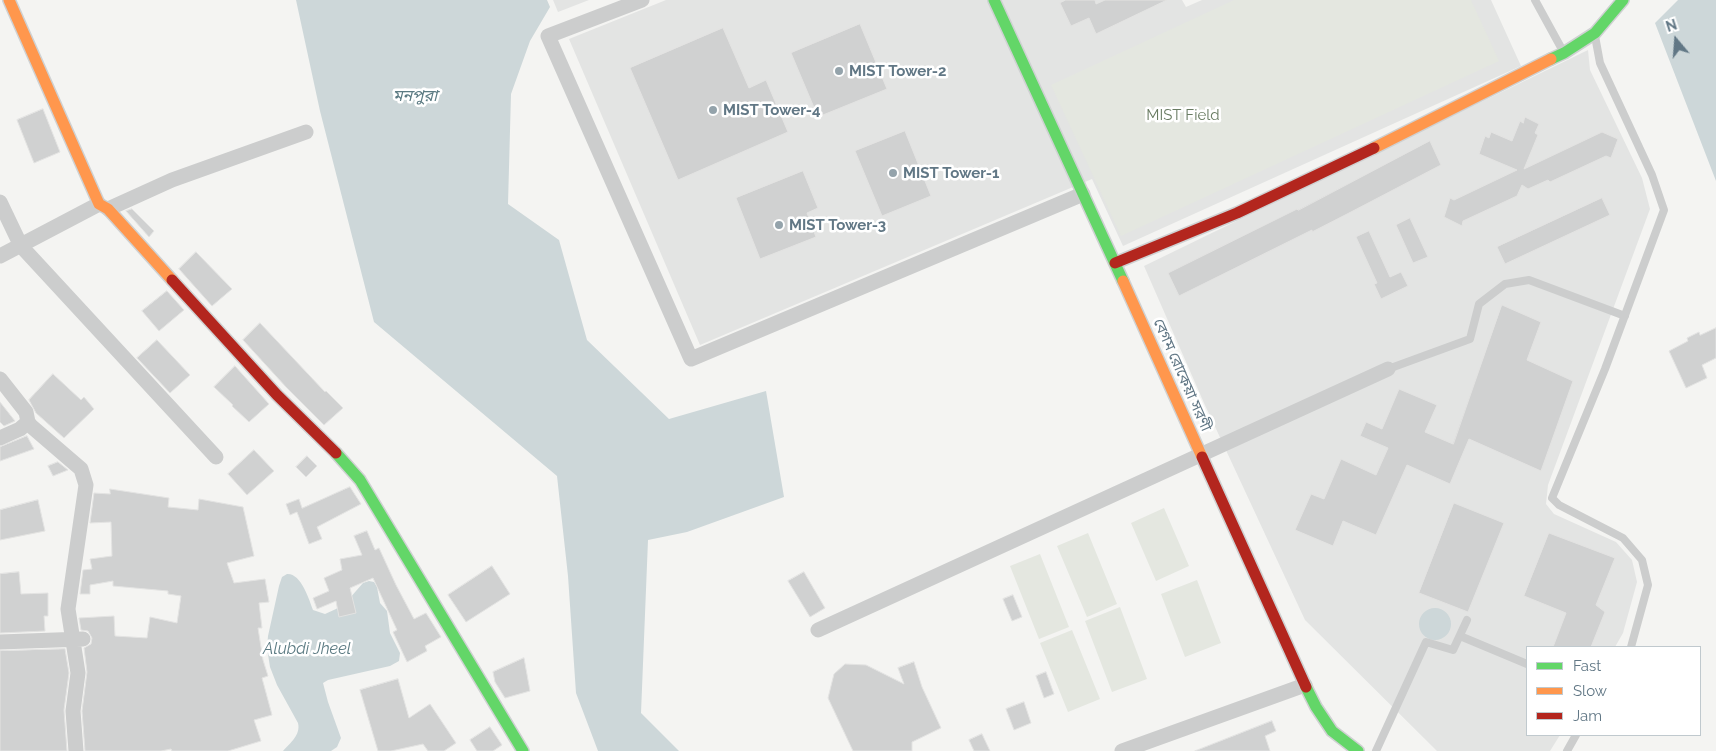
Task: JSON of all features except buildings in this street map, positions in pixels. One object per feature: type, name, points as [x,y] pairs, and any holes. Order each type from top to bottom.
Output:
[{"type":"street","points":[[9,0],[94,191],[103,207],[277,395],[360,480],[522,751]]},
{"type":"street","points":[[642,0],[548,36],[691,359],[1083,194]]},
{"type":"street","name":"বেগম রোকেয়া সরণী","points":[[994,0],[1305,685],[1316,707],[1332,731],[1358,751]]},
{"type":"street","points":[[1115,263],[1246,209],[1374,148],[1564,52],[1595,33],[1623,0]]},
{"type":"street","points":[[0,256],[103,207],[306,132]]},
{"type":"street","points":[[0,202],[21,246],[216,457]]},
{"type":"street","points":[[818,630],[1388,369]]},
{"type":"street","points":[[0,380],[26,412],[31,426],[81,469],[86,485],[68,609],[78,639],[78,673],[73,711],[76,751]]},
{"type":"street","points":[[0,438],[20,429],[28,422]]},
{"type":"street","points":[[0,642],[78,639]]},
{"type":"street","points":[[1122,751],[1305,685]]},
{"type":"lane","points":[[1534,0],[1564,52]]},
{"type":"lane","points":[[1595,33],[1600,63],[1652,175],[1664,210],[1625,316],[1552,498],[1559,505],[1623,538],[1642,560],[1648,585],[1631,646]]},
{"type":"lane","points":[[1388,369],[1470,339],[1479,304],[1505,284],[1529,280],[1625,316]]},
{"type":"lane","points":[[1376,751],[1426,642],[1453,650],[1467,620]]},
{"type":"lane","points":[[1460,636],[1526,664]]},
{"type":"lane","points":[[1567,751],[1575,736]]},
{"type":"shaded area","points":[[553,0],[589,0],[558,12]]},
{"type":"shaded area","points":[[666,0],[1182,0],[1186,7],[1202,0],[1491,0],[1521,66],[1123,246],[1092,179],[700,345],[569,39]]},
{"type":"shaded area","points":[[1588,50],[1590,70],[1642,178],[1650,209],[1548,485],[1546,504],[1554,514],[1616,542],[1632,560],[1637,582],[1623,633],[1616,646],[1526,646],[1526,736],[1559,736],[1550,751],[1437,751],[1305,620],[1204,403],[1144,266]]},
{"type":"green space","name":"MIST Field","points":[[1234,0],[1471,0],[1499,61],[1121,236],[1051,85]]},
{"type":"green space","points":[[1164,508],[1189,566],[1156,581],[1131,523]]},
{"type":"green space","points":[[1088,533],[1117,604],[1087,617],[1057,546]]},
{"type":"green space","points":[[1040,554],[1069,627],[1039,639],[1010,566]]},
{"type":"green space","points":[[1197,580],[1221,643],[1185,657],[1161,594]]},
{"type":"green space","points":[[1120,607],[1147,679],[1112,692],[1085,621]]},
{"type":"green space","points":[[1072,630],[1100,699],[1068,712],[1040,643]]},
{"type":"water","name":"মনপুরা","points":[[296,0],[547,0],[550,7],[530,41],[511,94],[508,204],[559,240],[587,340],[669,419],[766,391],[784,497],[687,532],[648,540],[641,713],[679,751],[598,751],[576,693],[568,576],[557,476],[374,322],[320,111]]},
{"type":"water","points":[[1678,0],[1716,0],[1716,181],[1655,23]]},
{"type":"water","name":"Alubdi Jheel","points":[[287,574],[292,575],[300,582],[313,610],[325,614],[336,609],[349,599],[363,583],[374,582],[377,587],[380,603],[387,611],[390,633],[400,653],[399,661],[390,666],[328,680],[323,683],[341,738],[337,747],[331,751],[283,751],[292,742],[299,727],[277,685],[270,667],[267,648],[279,586],[282,577]]},
{"type":"water","points":[[1435,608],[1446,613],[1451,624],[1446,635],[1435,640],[1424,635],[1419,624],[1424,613]]},
{"type":"traffic: fast","points":[[994,0],[1123,281]]},
{"type":"traffic: fast","points":[[1551,59],[1595,33],[1623,0]]},
{"type":"traffic: fast","points":[[336,453],[360,480],[523,751]]},
{"type":"traffic: fast","points":[[1306,687],[1316,707],[1332,731],[1358,751]]},
{"type":"traffic: slow","points":[[9,0],[99,204],[108,209],[172,280]]},
{"type":"traffic: slow","points":[[1374,148],[1551,59]]},
{"type":"traffic: slow","points":[[1123,281],[1202,457]]},
{"type":"traffic: jam","points":[[1115,263],[1237,213],[1374,148]]},
{"type":"traffic: jam","points":[[172,280],[277,395],[336,453]]},
{"type":"traffic: jam","points":[[1202,457],[1306,687]]},
{"type":"place","name":"MIST Tower-2","points":[[839,71]]},
{"type":"place","name":"MIST Tower-4","points":[[713,110]]},
{"type":"place","name":"MIST Tower-1","points":[[893,173]]},
{"type":"place","name":"MIST Tower-3","points":[[779,225]]}]
